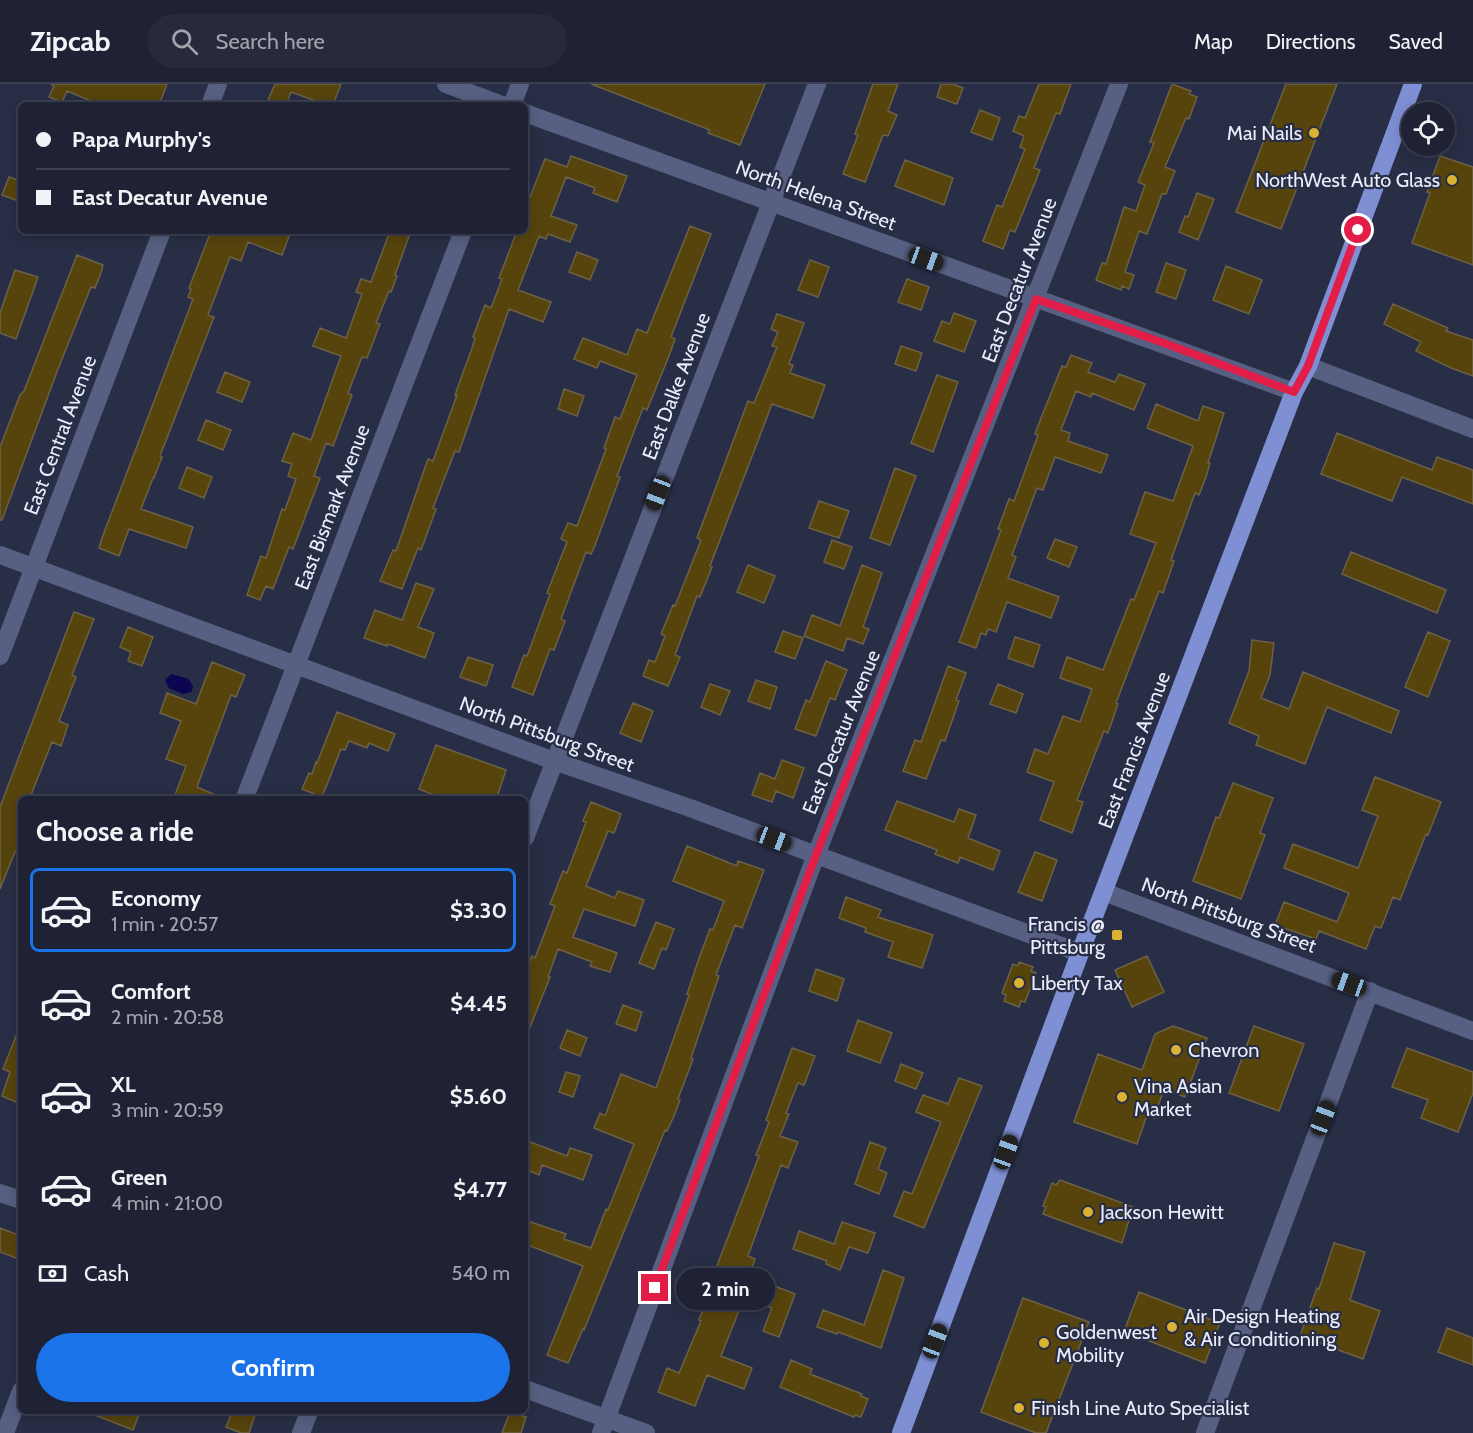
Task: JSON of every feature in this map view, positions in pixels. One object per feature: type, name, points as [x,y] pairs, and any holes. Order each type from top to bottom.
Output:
[{"type":"main road","name":"East Francis Avenue","points":[[907,1431],[1080,953],[1294,392],[1308,366],[1413,84]]},
{"type":"street","points":[[211,102],[218,84]]},
{"type":"street","points":[[446,84],[494,102]]},
{"type":"street","points":[[513,102],[520,84]]},
{"type":"street","name":"East Dalke Avenue","points":[[528,830],[817,84]]},
{"type":"street","name":"East Decatur Avenue","points":[[604,1426],[816,855],[1119,84]]},
{"type":"street","name":"North Helena Street","points":[[528,114],[1036,299],[1167,344],[1294,392]]},
{"type":"street","name":"East Central Avenue","points":[[0,656],[161,234]]},
{"type":"street","name":"East Bismark Avenue","points":[[245,796],[462,234]]},
{"type":"street","points":[[1308,366],[1473,429]]},
{"type":"street","name":"North Pittsburg Street","points":[[0,555],[1080,953]]},
{"type":"street","name":"North Pittsburg Street","points":[[1104,892],[1473,1030]]},
{"type":"street","points":[[1205,1433],[1370,992]]},
{"type":"street","points":[[0,1192],[18,1199]]},
{"type":"street","points":[[528,1390],[604,1426],[646,1433]]},
{"type":"street","points":[[5,1433],[18,1399]]},
{"type":"street","points":[[301,1433],[308,1414]]},
{"type":"shaded area","points":[[171,674],[189,679],[193,687],[191,692],[183,694],[169,688],[165,680]]},
{"type":"building","points":[[51,84],[167,84],[160,102],[94,102],[67,91],[62,102],[49,97],[54,86]]},
{"type":"building","points":[[275,84],[341,84],[334,102],[319,102],[291,92],[287,102],[268,100]]},
{"type":"building","points":[[591,84],[765,84],[740,145],[708,133],[710,130]]},
{"type":"building","points":[[873,84],[898,84],[888,111],[897,115],[888,136],[883,135],[865,182],[843,174],[858,135],[855,134]]},
{"type":"building","points":[[941,84],[953,84],[963,88],[957,104],[937,97]]},
{"type":"building","points":[[1039,84],[1071,84],[1060,114],[1056,113],[1034,168],[1040,170],[1015,232],[1010,230],[1003,249],[983,241],[997,205],[1002,207],[1025,149],[1020,147],[1024,136],[1013,131],[1019,116],[1025,118]]},
{"type":"building","points":[[1172,84],[1191,91],[1189,94],[1197,97],[1189,119],[1186,118],[1165,167],[1175,171],[1166,194],[1162,194],[1147,234],[1139,231],[1125,272],[1134,275],[1129,289],[1122,286],[1121,290],[1096,280],[1102,263],[1106,264],[1124,207],[1136,211],[1145,185],[1138,182],[1154,143],[1150,142]]},
{"type":"building","points":[[1286,84],[1337,84],[1281,229],[1236,212]]},
{"type":"building","points":[[980,110],[1000,118],[992,140],[971,132]]},
{"type":"building","points":[[571,156],[627,176],[617,202],[593,193],[595,188],[566,177],[551,216],[577,225],[570,242],[548,234],[546,239],[539,236],[518,290],[551,302],[543,322],[509,309],[459,452],[455,451],[433,508],[436,509],[421,550],[418,548],[402,589],[380,581],[393,550],[396,551],[428,459],[433,461],[457,395],[455,395],[485,305],[491,308],[502,279],[499,278],[516,234],[528,234],[528,202],[545,159],[567,167]]},
{"type":"building","points":[[1440,156],[1473,167],[1473,265],[1412,243],[1430,193],[1427,192]]},
{"type":"building","points":[[905,160],[953,178],[944,205],[895,186]]},
{"type":"building","points":[[9,177],[18,180],[18,201],[2,195]]},
{"type":"building","points":[[1197,193],[1214,199],[1198,240],[1179,232],[1185,216],[1188,217]]},
{"type":"building","points":[[690,226],[711,234],[671,337],[675,339],[669,356],[647,410],[643,408],[617,476],[620,477],[594,548],[591,554],[586,552],[561,619],[565,621],[554,650],[550,649],[533,695],[512,687],[524,655],[527,656],[550,594],[547,593],[567,542],[561,539],[568,523],[577,526],[606,449],[604,448],[615,417],[620,419],[637,375],[600,361],[597,368],[574,359],[583,338],[627,355],[637,329],[647,333]]},
{"type":"building","points":[[210,234],[290,234],[282,255],[248,242],[241,261],[230,257],[208,315],[214,317],[141,509],[193,527],[186,548],[129,529],[119,556],[99,548],[193,299],[188,297],[191,289],[189,288]]},
{"type":"building","points":[[389,234],[410,234],[391,292],[389,291],[376,323],[380,324],[367,358],[362,357],[348,393],[352,395],[333,446],[326,443],[314,476],[320,478],[293,549],[289,547],[273,589],[266,586],[260,600],[247,595],[261,556],[266,558],[282,509],[285,510],[296,479],[288,476],[292,464],[282,461],[293,433],[311,440],[341,356],[313,346],[320,328],[346,338],[362,294],[356,292],[361,279],[371,282]]},
{"type":"building","points":[[577,252],[598,260],[590,280],[569,272]]},
{"type":"building","points":[[77,255],[103,265],[101,273],[95,288],[91,287],[2,520],[0,520],[0,447]]},
{"type":"building","points":[[810,260],[829,267],[818,297],[798,290]]},
{"type":"building","points":[[1166,263],[1186,270],[1176,299],[1156,292]]},
{"type":"building","points":[[1226,266],[1262,280],[1249,314],[1213,300]]},
{"type":"building","points":[[15,270],[38,277],[16,339],[0,333],[0,313]]},
{"type":"building","points":[[907,279],[929,287],[921,310],[898,302]]},
{"type":"building","points":[[1393,304],[1448,328],[1446,331],[1473,340],[1473,376],[1416,351],[1421,342],[1384,324]]},
{"type":"building","points":[[954,313],[976,321],[964,352],[934,341],[942,321],[950,324]]},
{"type":"building","points":[[777,314],[804,323],[789,364],[793,365],[790,373],[825,385],[813,418],[772,404],[710,566],[712,567],[700,597],[697,596],[675,655],[680,657],[668,686],[643,676],[649,660],[655,662],[665,636],[661,634],[673,605],[675,606],[701,540],[697,538],[748,401],[754,403],[777,347],[772,346],[778,332],[771,329]]},
{"type":"building","points":[[901,346],[922,353],[916,371],[895,364]]},
{"type":"building","points":[[1071,355],[1092,363],[1088,372],[1115,382],[1119,374],[1145,384],[1134,410],[1092,393],[1091,397],[1076,391],[1061,430],[1070,433],[1068,441],[1108,455],[1101,473],[1055,457],[1043,490],[1037,488],[1012,555],[1016,557],[1008,578],[1059,597],[1051,618],[1007,602],[996,632],[988,629],[986,635],[981,633],[976,648],[959,642],[1001,530],[998,529],[1009,499],[1014,501],[1038,435],[1035,434],[1041,418],[1062,366],[1066,367]]},
{"type":"building","points":[[225,372],[250,382],[242,402],[217,392]]},
{"type":"building","points":[[937,375],[958,382],[933,452],[911,443]]},
{"type":"building","points":[[564,389],[584,396],[577,416],[558,409]]},
{"type":"building","points":[[1156,404],[1198,421],[1203,406],[1224,413],[1208,463],[1210,463],[1206,477],[1199,495],[1195,493],[1171,560],[1174,561],[1163,593],[1159,591],[1116,703],[1118,704],[1108,733],[1104,731],[1077,800],[1083,802],[1072,833],[1040,820],[1054,782],[1027,772],[1035,749],[1048,754],[1063,716],[1080,722],[1092,689],[1060,678],[1067,657],[1103,670],[1156,543],[1130,534],[1145,492],[1173,501],[1193,446],[1147,428]]},
{"type":"building","points":[[206,420],[231,430],[223,450],[198,440]]},
{"type":"building","points":[[1337,433],[1432,470],[1437,457],[1473,470],[1473,504],[1402,477],[1392,501],[1321,474]]},
{"type":"building","points":[[187,467],[212,477],[204,498],[179,488]]},
{"type":"building","points":[[895,468],[916,476],[890,545],[870,538]]},
{"type":"building","points":[[819,501],[849,511],[839,538],[809,528]]},
{"type":"building","points":[[1055,539],[1077,547],[1069,567],[1047,558]]},
{"type":"building","points":[[832,540],[852,547],[844,569],[824,562]]},
{"type":"building","points":[[1351,552],[1446,590],[1437,613],[1342,574]]},
{"type":"building","points":[[748,565],[775,576],[764,603],[737,592]]},
{"type":"building","points":[[862,565],[882,573],[863,627],[869,629],[863,644],[847,638],[843,651],[804,636],[812,615],[840,626]]},
{"type":"building","points":[[416,583],[434,589],[418,627],[434,633],[425,658],[364,638],[375,610],[402,620]]},
{"type":"building","points":[[74,612],[94,619],[72,675],[76,677],[59,721],[68,725],[61,746],[52,742],[31,796],[18,796],[18,853],[15,852],[0,889],[0,807]]},
{"type":"building","points":[[128,627],[153,637],[142,666],[128,661],[131,652],[120,647]]},
{"type":"building","points":[[783,631],[803,638],[795,659],[775,652]]},
{"type":"building","points":[[1428,632],[1450,641],[1428,697],[1405,687]]},
{"type":"building","points":[[1015,637],[1040,645],[1033,667],[1008,658]]},
{"type":"building","points":[[1252,640],[1274,643],[1270,675],[1261,698],[1289,709],[1303,672],[1399,711],[1391,733],[1327,707],[1305,764],[1256,745],[1259,736],[1229,723],[1249,671]]},
{"type":"building","points":[[468,657],[493,665],[486,686],[460,677]]},
{"type":"building","points":[[826,661],[847,670],[835,700],[830,698],[816,736],[795,729],[806,700],[810,702]]},
{"type":"building","points":[[212,662],[245,675],[236,697],[231,695],[197,787],[218,796],[175,796],[186,766],[166,759],[181,721],[160,713],[167,693],[196,704]]},
{"type":"building","points":[[948,666],[966,673],[945,741],[941,740],[926,779],[903,771],[915,740],[921,742]]},
{"type":"building","points":[[756,680],[777,687],[770,709],[748,701]]},
{"type":"building","points":[[710,684],[730,691],[720,715],[701,707]]},
{"type":"building","points":[[998,684],[1023,694],[1016,713],[990,704]]},
{"type":"building","points":[[633,703],[653,711],[641,742],[620,733]]},
{"type":"building","points":[[337,712],[395,734],[388,751],[369,743],[367,748],[349,741],[345,750],[341,749],[322,796],[302,789],[309,773],[312,774]]},
{"type":"building","points":[[436,745],[506,770],[497,796],[436,796],[419,789]]},
{"type":"building","points":[[782,760],[804,768],[793,798],[776,791],[772,802],[752,795],[760,773],[775,779]]},
{"type":"building","points":[[1375,777],[1441,802],[1400,900],[1393,897],[1381,928],[1375,926],[1366,949],[1319,931],[1316,939],[1275,925],[1284,902],[1337,922],[1349,893],[1284,868],[1293,844],[1358,868],[1378,816],[1362,810]]},
{"type":"building","points":[[1233,783],[1273,798],[1260,833],[1265,835],[1241,899],[1193,881],[1216,817],[1219,818]]},
{"type":"building","points":[[897,801],[954,822],[959,809],[976,815],[968,838],[1000,851],[993,870],[960,857],[958,863],[935,854],[937,850],[885,830]]},
{"type":"building","points":[[591,802],[621,814],[614,833],[608,831],[586,886],[615,898],[618,891],[644,900],[635,926],[584,909],[573,937],[617,953],[610,972],[590,966],[592,962],[558,949],[548,977],[550,977],[528,1032],[528,966],[532,956],[535,958],[555,906],[550,904],[563,871],[567,873],[586,822],[583,821]]},
{"type":"building","points":[[687,846],[737,866],[738,861],[764,870],[742,928],[735,925],[716,975],[719,976],[674,1116],[667,1131],[665,1130],[584,1330],[568,1363],[547,1355],[583,1266],[528,1245],[528,1221],[566,1234],[564,1239],[591,1248],[606,1209],[608,1210],[634,1144],[594,1128],[600,1113],[605,1116],[621,1074],[656,1088],[689,995],[687,994],[699,958],[724,901],[673,881]]},
{"type":"building","points":[[1035,852],[1057,860],[1042,901],[1018,892]]},
{"type":"building","points":[[846,897],[881,910],[878,917],[933,935],[922,968],[888,957],[893,942],[865,932],[866,928],[839,918]]},
{"type":"building","points":[[656,922],[674,929],[666,950],[662,948],[654,969],[639,963]]},
{"type":"building","name":"Chevron","points":[[1147,956],[1164,992],[1132,1007],[1115,970]]},
{"type":"building","name":"Liberty Tax","points":[[1019,962],[1033,967],[1031,971],[1036,973],[1025,1002],[1021,1001],[1019,1007],[1004,1001],[1006,995],[1002,993],[1013,964],[1018,966]]},
{"type":"building","points":[[816,969],[844,979],[837,1001],[809,991]]},
{"type":"building","points":[[623,1005],[642,1012],[636,1031],[616,1024]]},
{"type":"building","points":[[858,1020],[892,1033],[880,1063],[847,1051]]},
{"type":"building","name":"Vina Asian Market","points":[[1173,1026],[1207,1038],[1185,1097],[1164,1089],[1154,1118],[1147,1115],[1137,1144],[1074,1122],[1098,1054],[1142,1070],[1155,1034]]},
{"type":"building","points":[[1254,1026],[1304,1044],[1279,1111],[1229,1093]]},
{"type":"building","points":[[567,1030],[587,1038],[580,1056],[560,1048]]},
{"type":"building","points":[[18,1031],[18,1103],[2,1096],[10,1072],[3,1069]]},
{"type":"building","points":[[792,1048],[815,1056],[804,1085],[798,1083],[780,1136],[798,1142],[788,1168],[781,1165],[748,1256],[755,1259],[749,1276],[795,1294],[779,1337],[763,1331],[772,1308],[744,1298],[721,1356],[752,1368],[744,1389],[707,1375],[695,1406],[658,1392],[667,1368],[679,1373],[701,1321],[699,1320],[717,1272],[715,1271],[759,1156],[756,1155],[769,1122],[766,1120]]},
{"type":"building","points":[[1407,1048],[1473,1072],[1473,1093],[1458,1132],[1421,1118],[1428,1100],[1392,1087]]},
{"type":"building","points":[[901,1064],[923,1073],[916,1089],[895,1081]]},
{"type":"building","points":[[566,1072],[580,1076],[573,1097],[559,1092]]},
{"type":"building","points":[[959,1078],[982,1086],[924,1228],[894,1216],[904,1191],[912,1194],[941,1122],[916,1112],[923,1095],[948,1104]]},
{"type":"building","points":[[528,1141],[567,1156],[570,1148],[592,1155],[583,1180],[542,1165],[539,1175],[528,1170]]},
{"type":"building","points":[[870,1142],[886,1148],[878,1169],[887,1173],[879,1194],[855,1184]]},
{"type":"building","name":"Jackson Hewitt","points":[[1060,1180],[1133,1207],[1122,1243],[1043,1214],[1046,1207],[1043,1206],[1052,1183],[1056,1185]]},
{"type":"building","points":[[842,1222],[875,1233],[868,1253],[849,1247],[840,1270],[826,1264],[827,1261],[793,1249],[799,1231],[834,1244]]},
{"type":"building","points":[[0,1228],[18,1235],[18,1259],[0,1252]]},
{"type":"building","points":[[1334,1243],[1365,1252],[1350,1300],[1380,1311],[1363,1359],[1300,1336]]},
{"type":"building","points":[[883,1270],[904,1278],[881,1348],[817,1327],[823,1310],[864,1325]]},
{"type":"building","name":"Air Design Heating & Air Conditioning","points":[[1139,1292],[1220,1323],[1205,1363],[1124,1331]]},
{"type":"building","points":[[1023,1298],[1089,1322],[1046,1433],[1036,1433],[981,1412]]},
{"type":"building","points":[[1447,1328],[1473,1338],[1473,1365],[1438,1352]]},
{"type":"building","points":[[791,1360],[812,1369],[810,1374],[862,1394],[861,1396],[868,1399],[861,1417],[855,1415],[854,1417],[780,1387]]},
{"type":"building","points":[[92,1414],[139,1414],[133,1430]]},
{"type":"building","points":[[231,1414],[255,1414],[249,1433],[241,1433],[226,1427]]},
{"type":"building","points":[[509,1414],[526,1417],[521,1433],[502,1433]]},
{"type":"place","name":"Mai Nails","points":[[1314,133]]},
{"type":"place","name":"NorthWest Auto Glass","points":[[1452,180]]},
{"type":"place","name":"Francis @ Pittsburg","points":[[1117,935]]},
{"type":"place","name":"Liberty Tax","points":[[1019,983]]},
{"type":"place","name":"Chevron","points":[[1176,1050]]},
{"type":"place","name":"Vina Asian Market","points":[[1122,1097]]},
{"type":"place","name":"Jackson Hewitt","points":[[1088,1212]]},
{"type":"place","name":"Air Design Heating & Air Conditioning","points":[[1172,1327]]},
{"type":"place","name":"Goldenwest Mobility","points":[[1044,1343]]},
{"type":"place","name":"Finish Line Auto Specialist","points":[[1019,1408]]},
{"type":"route","points":[[655,1288],[816,855],[1036,299],[1167,344],[1294,392],[1308,366],[1358,230]]}]
